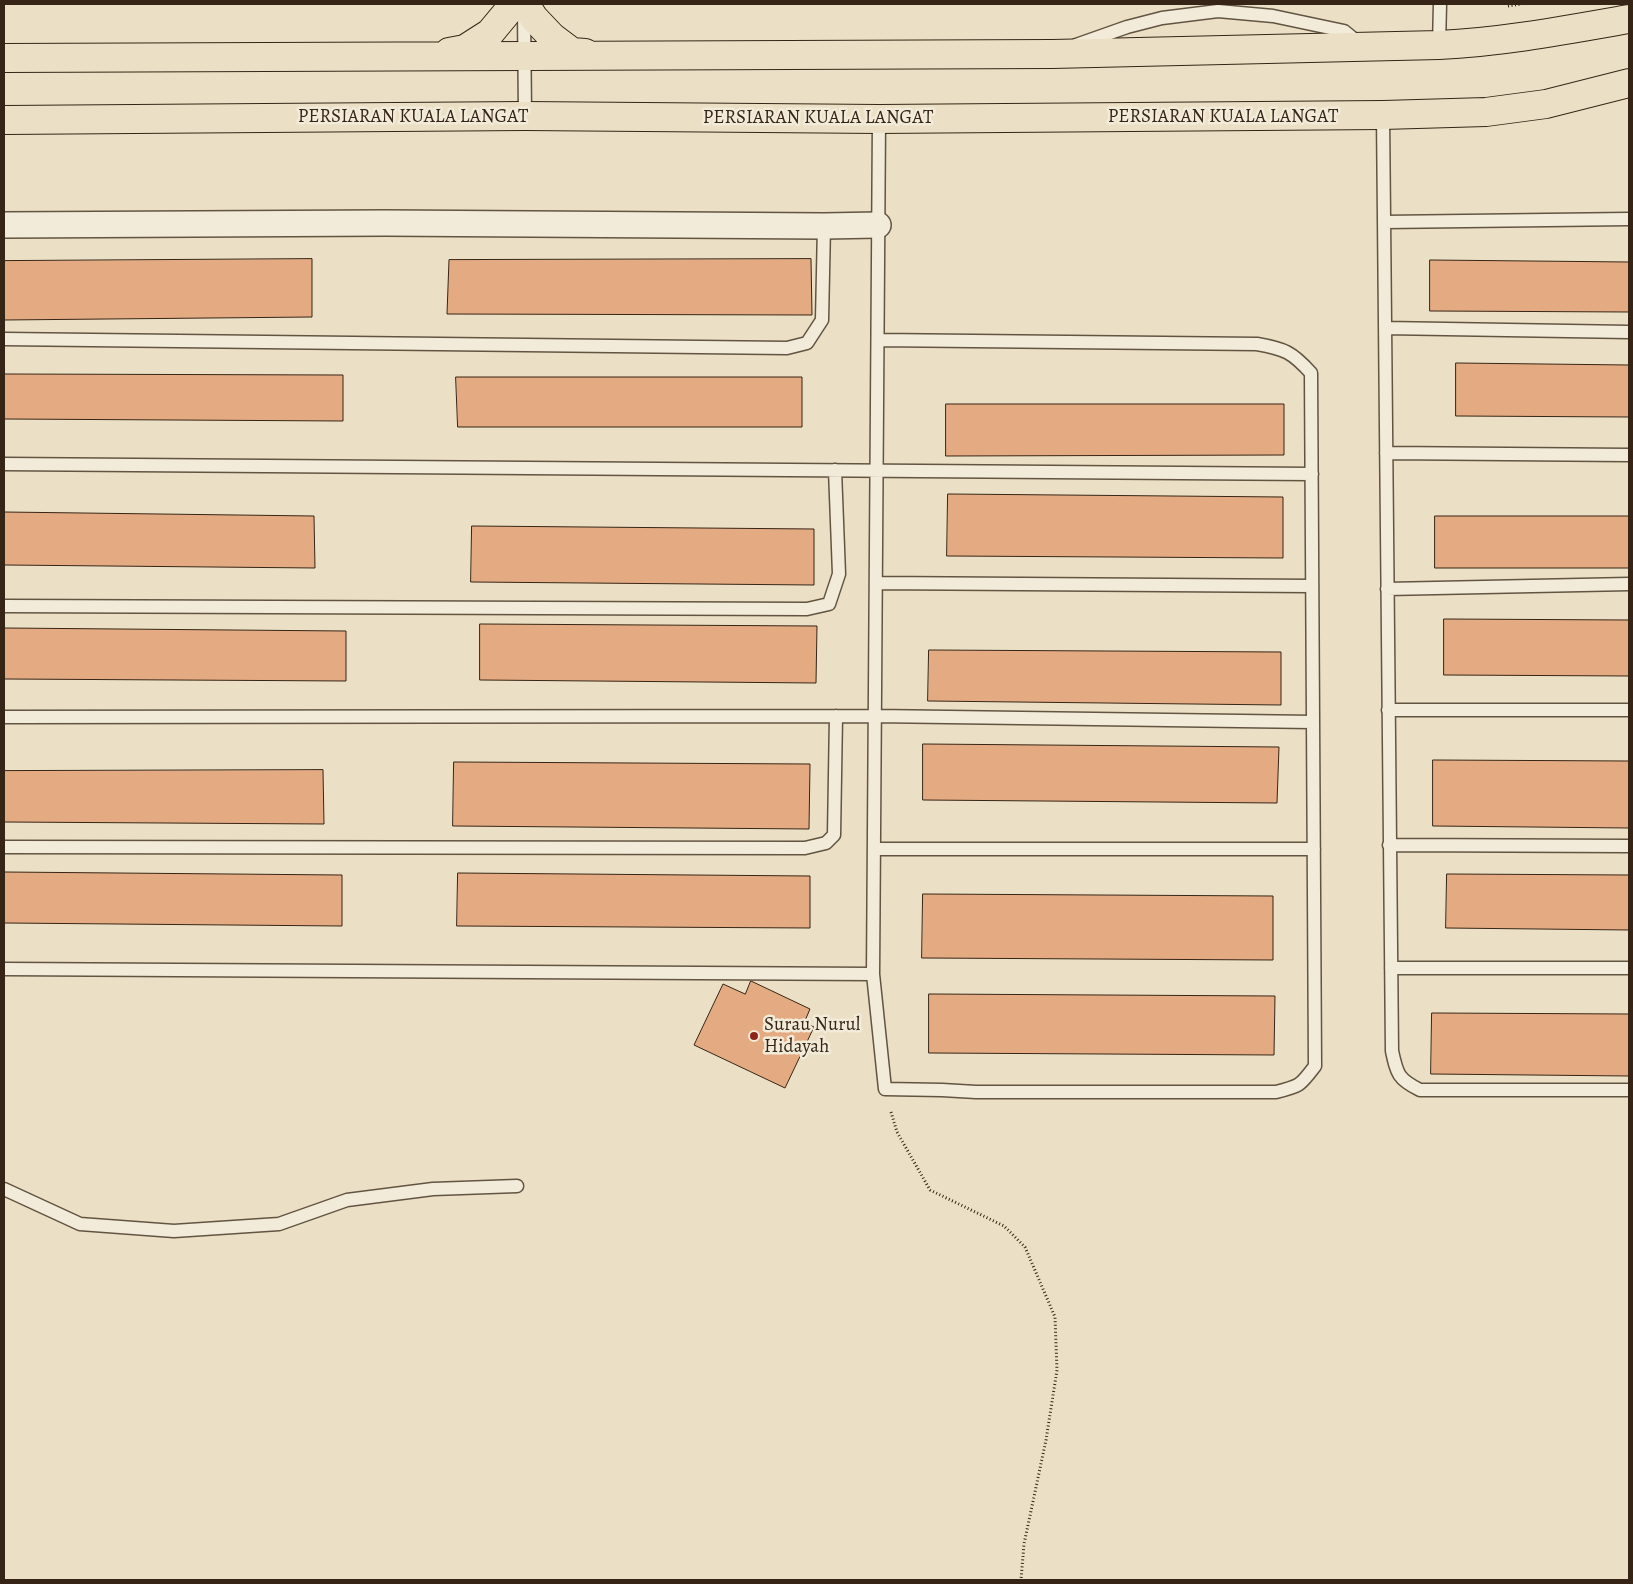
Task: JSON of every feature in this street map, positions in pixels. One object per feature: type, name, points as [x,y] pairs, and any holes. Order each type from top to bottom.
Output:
[{"type":"main road","points":[[423,56],[465,49],[490,33],[514,4]]},
{"type":"main road","points":[[524,4],[542,28],[572,52],[604,56]]},
{"type":"main road","points":[[4,58],[1052,54],[1439,45],[1480,43],[1629,19]]},
{"type":"main road","name":"PERSIARAN KUALA LANGAT","points":[[4,120],[525,116],[878,119],[1383,115],[1486,112],[1546,104],[1629,83]]},
{"type":"street","points":[[4,225],[395,223],[878,225]]},
{"type":"lane","points":[[524,4],[525,116]]},
{"type":"lane","points":[[1439,45],[1440,4]]},
{"type":"lane","points":[[1052,54],[1127,27],[1162,18],[1218,11],[1273,16],[1344,31],[1363,46]]},
{"type":"lane","points":[[1383,115],[1389,846],[1392,1051],[1396,1071],[1407,1083],[1420,1090],[1629,1090]]},
{"type":"lane","points":[[878,119],[873,974],[885,1089],[976,1092],[1276,1092],[1296,1087],[1304,1081],[1315,1066],[1311,373],[1287,351],[1257,344],[878,340]]},
{"type":"lane","points":[[1384,222],[1629,219]]},
{"type":"lane","points":[[4,339],[787,348],[807,343],[822,320],[824,226]]},
{"type":"lane","points":[[1385,328],[1629,332]]},
{"type":"lane","points":[[1386,453],[1629,455]]},
{"type":"lane","points":[[4,464],[1312,474]]},
{"type":"lane","points":[[4,606],[807,609],[829,604],[839,574],[835,470]]},
{"type":"lane","points":[[876,583],[1312,586]]},
{"type":"lane","points":[[1388,589],[1629,584]]},
{"type":"lane","points":[[1388,710],[1629,710]]},
{"type":"lane","points":[[4,716],[875,716],[1313,722]]},
{"type":"lane","points":[[4,847],[805,848],[826,843],[834,835],[836,716]]},
{"type":"lane","points":[[1389,846],[1629,846]]},
{"type":"lane","points":[[874,848],[1314,849]]},
{"type":"lane","points":[[1391,968],[1629,968]]},
{"type":"lane","points":[[4,969],[873,974]]},
{"type":"lane","points":[[4,1189],[80,1224],[174,1231],[279,1224],[347,1200],[433,1189],[517,1186]]},
{"type":"path","points":[[885,1089],[897,1132],[930,1190],[1004,1226],[1025,1248],[1055,1317],[1057,1370],[1046,1440],[1024,1544],[1020,1580]]},
{"type":"building","points":[[312,259],[312,317],[4,320],[4,261]]},
{"type":"building","points":[[811,259],[812,315],[447,314],[449,260]]},
{"type":"building","points":[[1430,260],[1629,262],[1629,312],[1430,311]]},
{"type":"building","points":[[1456,363],[1629,365],[1629,417],[1456,416]]},
{"type":"building","points":[[4,374],[343,375],[343,421],[4,419]]},
{"type":"building","points":[[456,377],[802,377],[802,427],[458,427]]},
{"type":"building","points":[[946,404],[1284,404],[1284,455],[946,456]]},
{"type":"building","points":[[948,494],[1283,497],[1283,558],[947,556]]},
{"type":"building","points":[[4,512],[314,516],[315,568],[4,565]]},
{"type":"building","points":[[1435,516],[1629,516],[1629,568],[1435,568]]},
{"type":"building","points":[[472,526],[814,529],[814,585],[471,582]]},
{"type":"building","points":[[1444,619],[1629,620],[1629,676],[1444,675]]},
{"type":"building","points":[[480,624],[817,626],[816,683],[480,680]]},
{"type":"building","points":[[4,628],[346,631],[346,681],[4,679]]},
{"type":"building","points":[[929,650],[1281,652],[1281,705],[928,701]]},
{"type":"building","points":[[923,744],[1279,747],[1277,803],[923,800]]},
{"type":"building","points":[[1433,760],[1629,761],[1629,828],[1433,826]]},
{"type":"building","points":[[454,762],[810,764],[809,829],[453,826]]},
{"type":"building","points":[[323,770],[324,824],[4,822],[4,771]]},
{"type":"building","points":[[4,872],[342,875],[342,926],[4,923]]},
{"type":"building","points":[[458,873],[810,876],[810,928],[457,926]]},
{"type":"building","points":[[1447,874],[1629,875],[1629,930],[1446,928]]},
{"type":"building","points":[[923,894],[1273,896],[1273,960],[922,958]]},
{"type":"building","name":"Surau Nurul Hidayah","points":[[751,981],[810,1009],[804,1023],[814,1027],[785,1088],[694,1045],[723,984],[745,994]]},
{"type":"building","points":[[929,994],[1275,996],[1274,1055],[929,1053]]},
{"type":"building","points":[[1432,1013],[1629,1014],[1629,1076],[1431,1074]]},
{"type":"place","name":"Surau Nurul Hidayah","points":[[754,1036]]}]
